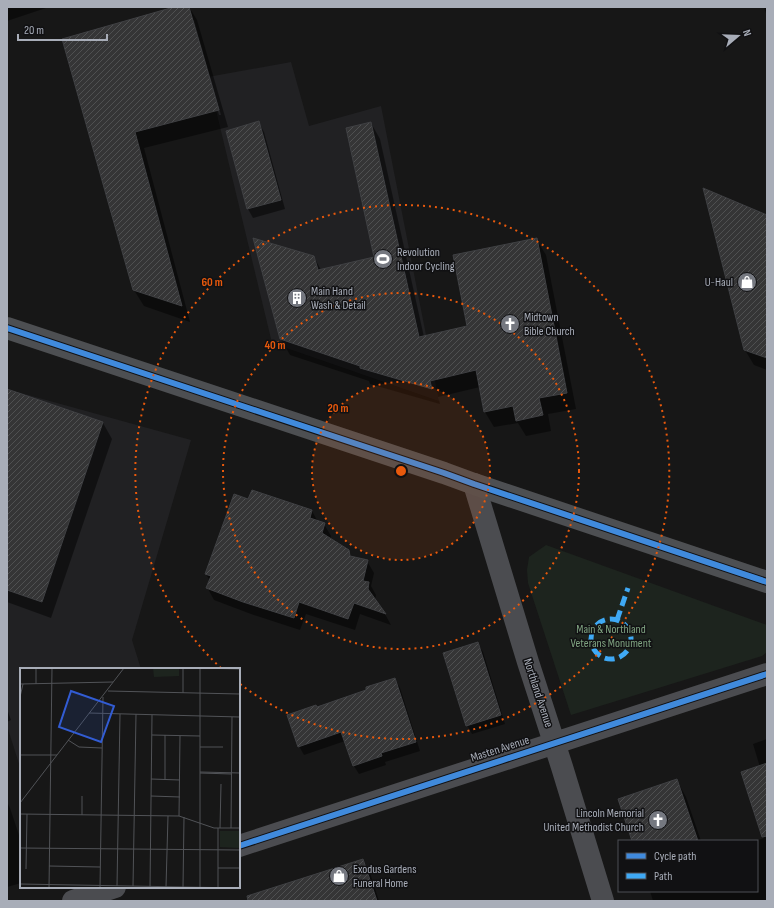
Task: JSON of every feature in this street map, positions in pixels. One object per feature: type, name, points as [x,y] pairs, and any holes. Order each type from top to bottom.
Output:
[{"type":"main road","points":[[7,328],[767,582]]},
{"type":"street","name":"Northland Avenue","points":[[474,484],[603,901]]},
{"type":"street","name":"Masten Avenue","points":[[240,846],[767,674]]},
{"type":"street","points":[[73,901],[113,888]]},
{"type":"shaded area","points":[[291,62],[309,126],[381,106],[439,401],[272,343],[208,77]]},
{"type":"shaded area","points":[[10,390],[191,440],[132,640],[141,668],[20,668],[20,767],[7,726],[7,400]]},
{"type":"green space","name":"Main & Northland Veterans Monument","points":[[546,545],[767,625],[767,652],[762,656],[571,715],[528,583],[527,570],[529,557]]},
{"type":"building","points":[[174,7],[189,7],[219,110],[135,132],[182,306],[133,290],[62,39]]},
{"type":"building","points":[[259,121],[281,200],[247,209],[226,131]]},
{"type":"building","points":[[371,122],[419,337],[467,326],[453,255],[537,238],[567,393],[539,398],[543,415],[516,421],[513,406],[484,412],[476,370],[430,381],[432,389],[360,368],[360,366],[280,339],[253,238],[314,256],[318,270],[374,257],[346,128]]},
{"type":"building","name":"U-Haul","points":[[703,188],[767,215],[767,358],[744,350]]},
{"type":"building","points":[[7,389],[103,422],[42,602],[7,590]]},
{"type":"building","points":[[252,490],[312,510],[310,518],[325,523],[322,533],[349,550],[350,556],[368,560],[363,581],[369,582],[368,589],[386,614],[354,603],[348,619],[299,602],[294,618],[243,602],[206,588],[211,576],[205,574],[234,494],[248,499]]},
{"type":"building","points":[[478,642],[501,715],[466,726],[443,653]]},
{"type":"building","points":[[395,678],[416,742],[381,753],[382,756],[353,766],[341,732],[298,747],[287,715],[316,705],[317,707],[366,690],[366,687]]},
{"type":"building","points":[[767,763],[767,836],[762,837],[741,772]]},
{"type":"building","name":"Lincoln Memorial United Methodist Church","points":[[677,779],[698,840],[632,840],[618,799]]},
{"type":"building","name":"Exodus Gardens Funeral Home","points":[[363,859],[377,901],[248,901],[247,896]]},
{"type":"marked path","points":[[617,620],[628,588]]},
{"type":"marked path","points":[[611,619],[625,625],[631,639],[625,653],[611,659],[597,653],[591,639],[597,625],[611,619]]},
{"type":"cycle path","points":[[7,328],[767,582]]},
{"type":"cycle path","points":[[240,846],[767,674]]},
{"type":"place","name":"Revolution Indoor Cycling","points":[[383,259]]},
{"type":"place","name":"U-Haul","points":[[747,282]]},
{"type":"place","name":"Main Hand Wash & Detail","points":[[297,298]]},
{"type":"place","name":"Midtown Bible Church","points":[[510,324]]},
{"type":"place","name":"Lincoln Memorial United Methodist Church","points":[[658,820]]},
{"type":"place","name":"Exodus Gardens Funeral Home","points":[[339,876]]}]
